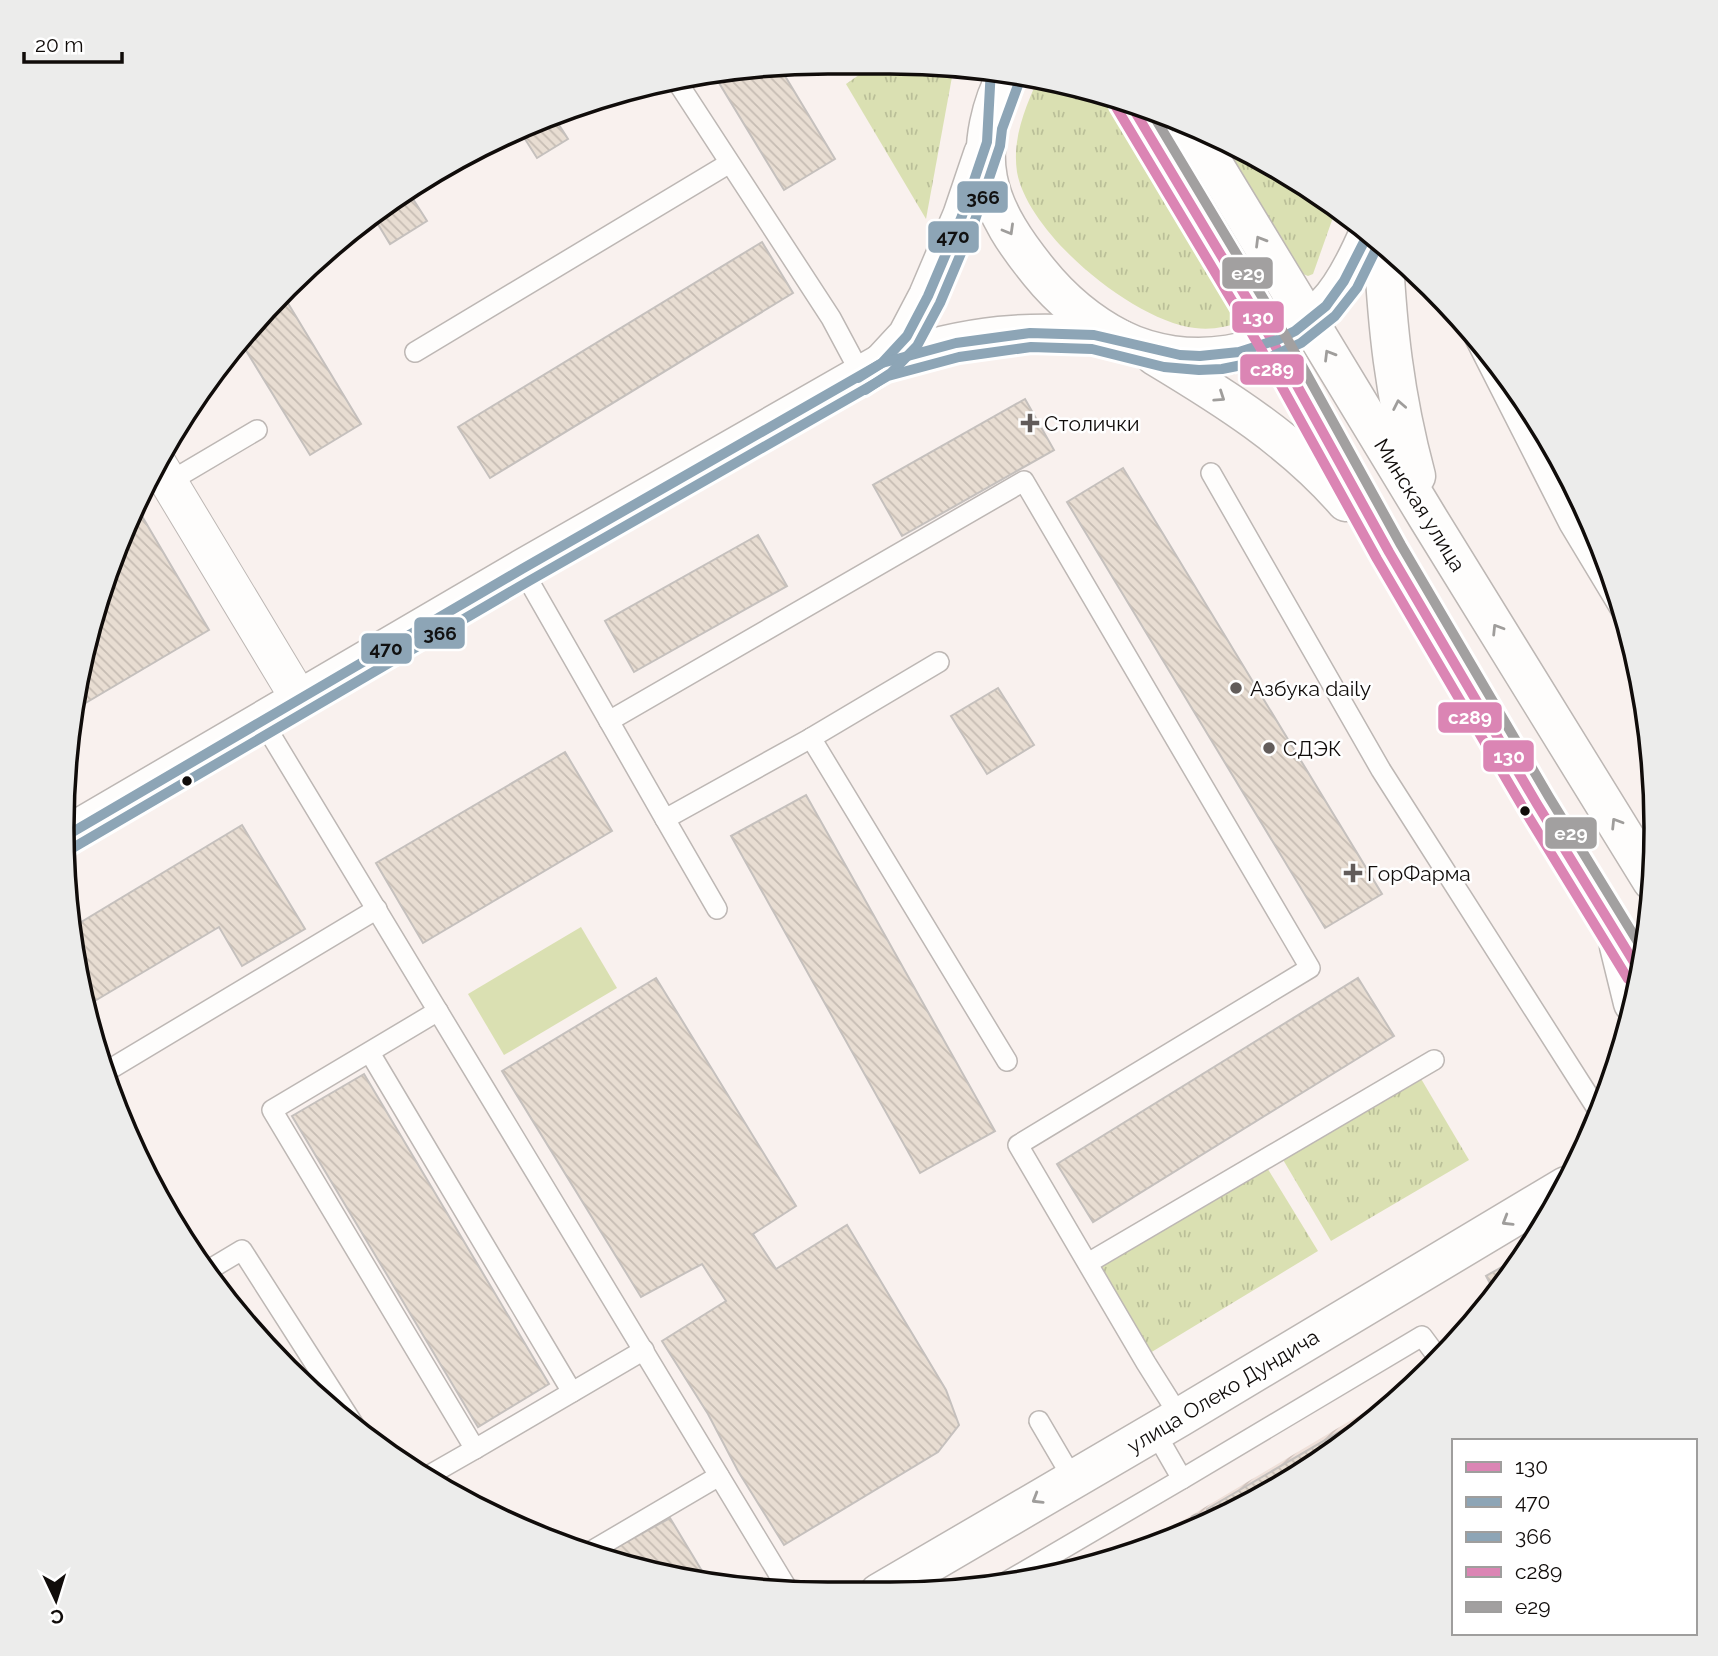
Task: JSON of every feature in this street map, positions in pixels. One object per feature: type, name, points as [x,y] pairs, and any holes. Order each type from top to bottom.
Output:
[{"type":"street","points":[[990,80],[987,177],[995,205],[1028,259],[1049,284],[1090,321],[1208,388],[1273,433],[1314,467],[1389,552]]},
{"type":"street","points":[[872,369],[907,336],[928,296],[962,216],[1004,83]]},
{"type":"street","points":[[1137,116],[1273,342],[1389,552],[1537,804],[1633,959]]},
{"type":"street","name":"Минская улица","points":[[1199,140],[1643,867]]},
{"type":"street","points":[[74,831],[522,569],[872,369],[931,347],[984,336],[1034,332],[1083,334],[1177,355],[1203,357],[1238,354],[1273,342],[1308,321],[1327,304],[1365,242]]},
{"type":"street","points":[[1384,258],[1393,378],[1428,518]]},
{"type":"street","points":[[163,472],[300,700]]},
{"type":"street","points":[[1615,930],[1628,983]]},
{"type":"street","name":"улица Олеко Дундича","points":[[898,1582],[1168,1425],[1547,1197]]},
{"type":"lane","points":[[681,88],[831,318],[872,369]]},
{"type":"lane","points":[[415,352],[728,164]]},
{"type":"lane","points":[[1494,376],[1569,524],[1601,578]]},
{"type":"lane","points":[[163,472],[257,430]]},
{"type":"lane","points":[[1211,473],[1381,771],[1593,1102]]},
{"type":"lane","points":[[609,720],[1024,481],[1310,968],[1018,1145],[1087,1263],[1168,1425],[1182,1479]]},
{"type":"lane","points":[[522,569],[717,909]]},
{"type":"lane","points":[[665,820],[939,662]]},
{"type":"lane","points":[[263,722],[783,1581]]},
{"type":"lane","points":[[811,738],[1007,1061]]},
{"type":"lane","points":[[113,1067],[377,909]]},
{"type":"lane","points":[[438,1011],[272,1110],[475,1449]]},
{"type":"lane","points":[[370,1053],[572,1392]]},
{"type":"lane","points":[[1087,1263],[1434,1060]]},
{"type":"lane","points":[[215,1266],[242,1250],[339,1402]]},
{"type":"lane","points":[[1027,1570],[1422,1336],[1433,1351]]},
{"type":"lane","points":[[436,1471],[644,1350]]},
{"type":"lane","points":[[1039,1422],[1073,1479]]},
{"type":"lane","points":[[599,1546],[719,1476]]},
{"type":"shaded area","points":[[1372,1408],[1309,1455],[1267,1481],[1224,1505],[1169,1529]]},
{"type":"green space","points":[[860,74],[952,76],[926,219],[846,84]]},
{"type":"green space","points":[[1034,88],[1113,108],[1242,322],[1207,329],[1170,322],[1114,292],[1062,247],[1041,222],[1025,196],[1017,172],[1016,148],[1024,112]]},
{"type":"green space","points":[[1227,153],[1333,218],[1313,274],[1308,276],[1298,272]]},
{"type":"green space","points":[[581,927],[617,988],[504,1055],[468,994]]},
{"type":"green space","points":[[1420,1077],[1469,1160],[1331,1241],[1282,1158]]},
{"type":"green space","points":[[1266,1166],[1318,1251],[1150,1353],[1098,1267]]},
{"type":"building","points":[[784,75],[835,159],[784,190],[718,82]]},
{"type":"building","points":[[558,124],[568,139],[537,158],[524,138]]},
{"type":"building","points":[[413,199],[427,221],[390,244],[377,223]]},
{"type":"building","points":[[762,242],[793,293],[490,478],[458,427]]},
{"type":"building","points":[[287,302],[361,424],[310,455],[245,349]]},
{"type":"building","points":[[1025,399],[1054,450],[902,536],[873,485]]},
{"type":"building","points":[[1123,468],[1382,894],[1325,928],[1067,502]]},
{"type":"building","points":[[142,515],[209,630],[84,704],[99,633],[114,585]]},
{"type":"building","points":[[758,535],[787,586],[634,672],[605,621]]},
{"type":"building","points":[[998,688],[1034,745],[987,774],[951,716]]},
{"type":"building","points":[[565,752],[612,831],[423,943],[376,863]]},
{"type":"building","points":[[806,795],[995,1131],[920,1173],[731,836]]},
{"type":"building","points":[[242,825],[305,929],[242,966],[219,927],[94,1001],[80,923]]},
{"type":"building","points":[[656,978],[796,1206],[753,1234],[776,1269],[847,1225],[946,1390],[959,1425],[938,1452],[784,1545],[662,1341],[726,1301],[702,1264],[641,1297],[502,1071]]},
{"type":"building","points":[[1358,978],[1394,1036],[1093,1222],[1057,1164]]},
{"type":"building","points":[[364,1074],[549,1384],[478,1427],[292,1116]]},
{"type":"building","points":[[1504,1266],[1491,1285],[1486,1276]]},
{"type":"building","points":[[1352,1425],[1267,1481],[1224,1505],[1209,1512],[1207,1509]]},
{"type":"building","points":[[670,1518],[702,1571],[633,1557],[611,1550]]},
{"type":"transit line","name":"470","points":[[858,378],[882,363],[907,336],[928,296],[962,216],[987,142],[990,80]]},
{"type":"transit line","name":"366","points":[[865,390],[891,373],[917,346],[940,303],[975,220],[1018,85]]},
{"type":"transit line","name":"с289","points":[[1117,109],[1261,349],[1377,559],[1525,811],[1628,979]]},
{"type":"transit line","name":"130","points":[[1137,116],[1273,342],[1389,552],[1537,804],[1632,960]]},
{"type":"transit line","name":"е29","points":[[1158,123],[1285,335],[1401,545],[1636,939]]},
{"type":"transit line","name":"470","points":[[74,831],[522,569],[882,363],[956,343],[1030,333],[1094,335],[1180,355],[1239,352],[1277,340],[1295,331],[1326,306],[1344,281],[1364,242]]},
{"type":"transit line","name":"366","points":[[74,847],[529,581],[888,376],[959,357],[1031,347],[1092,349],[1164,367],[1199,370],[1222,369],[1262,361],[1301,343],[1335,316],[1357,288],[1375,251]]},
{"type":"place","name":"Столички","points":[[1030,423]]},
{"type":"place","name":"Азбука daily","points":[[1236,688]]},
{"type":"place","name":"СДЭК","points":[[1269,748]]},
{"type":"place","name":"ГорФарма","points":[[1353,873]]}]
